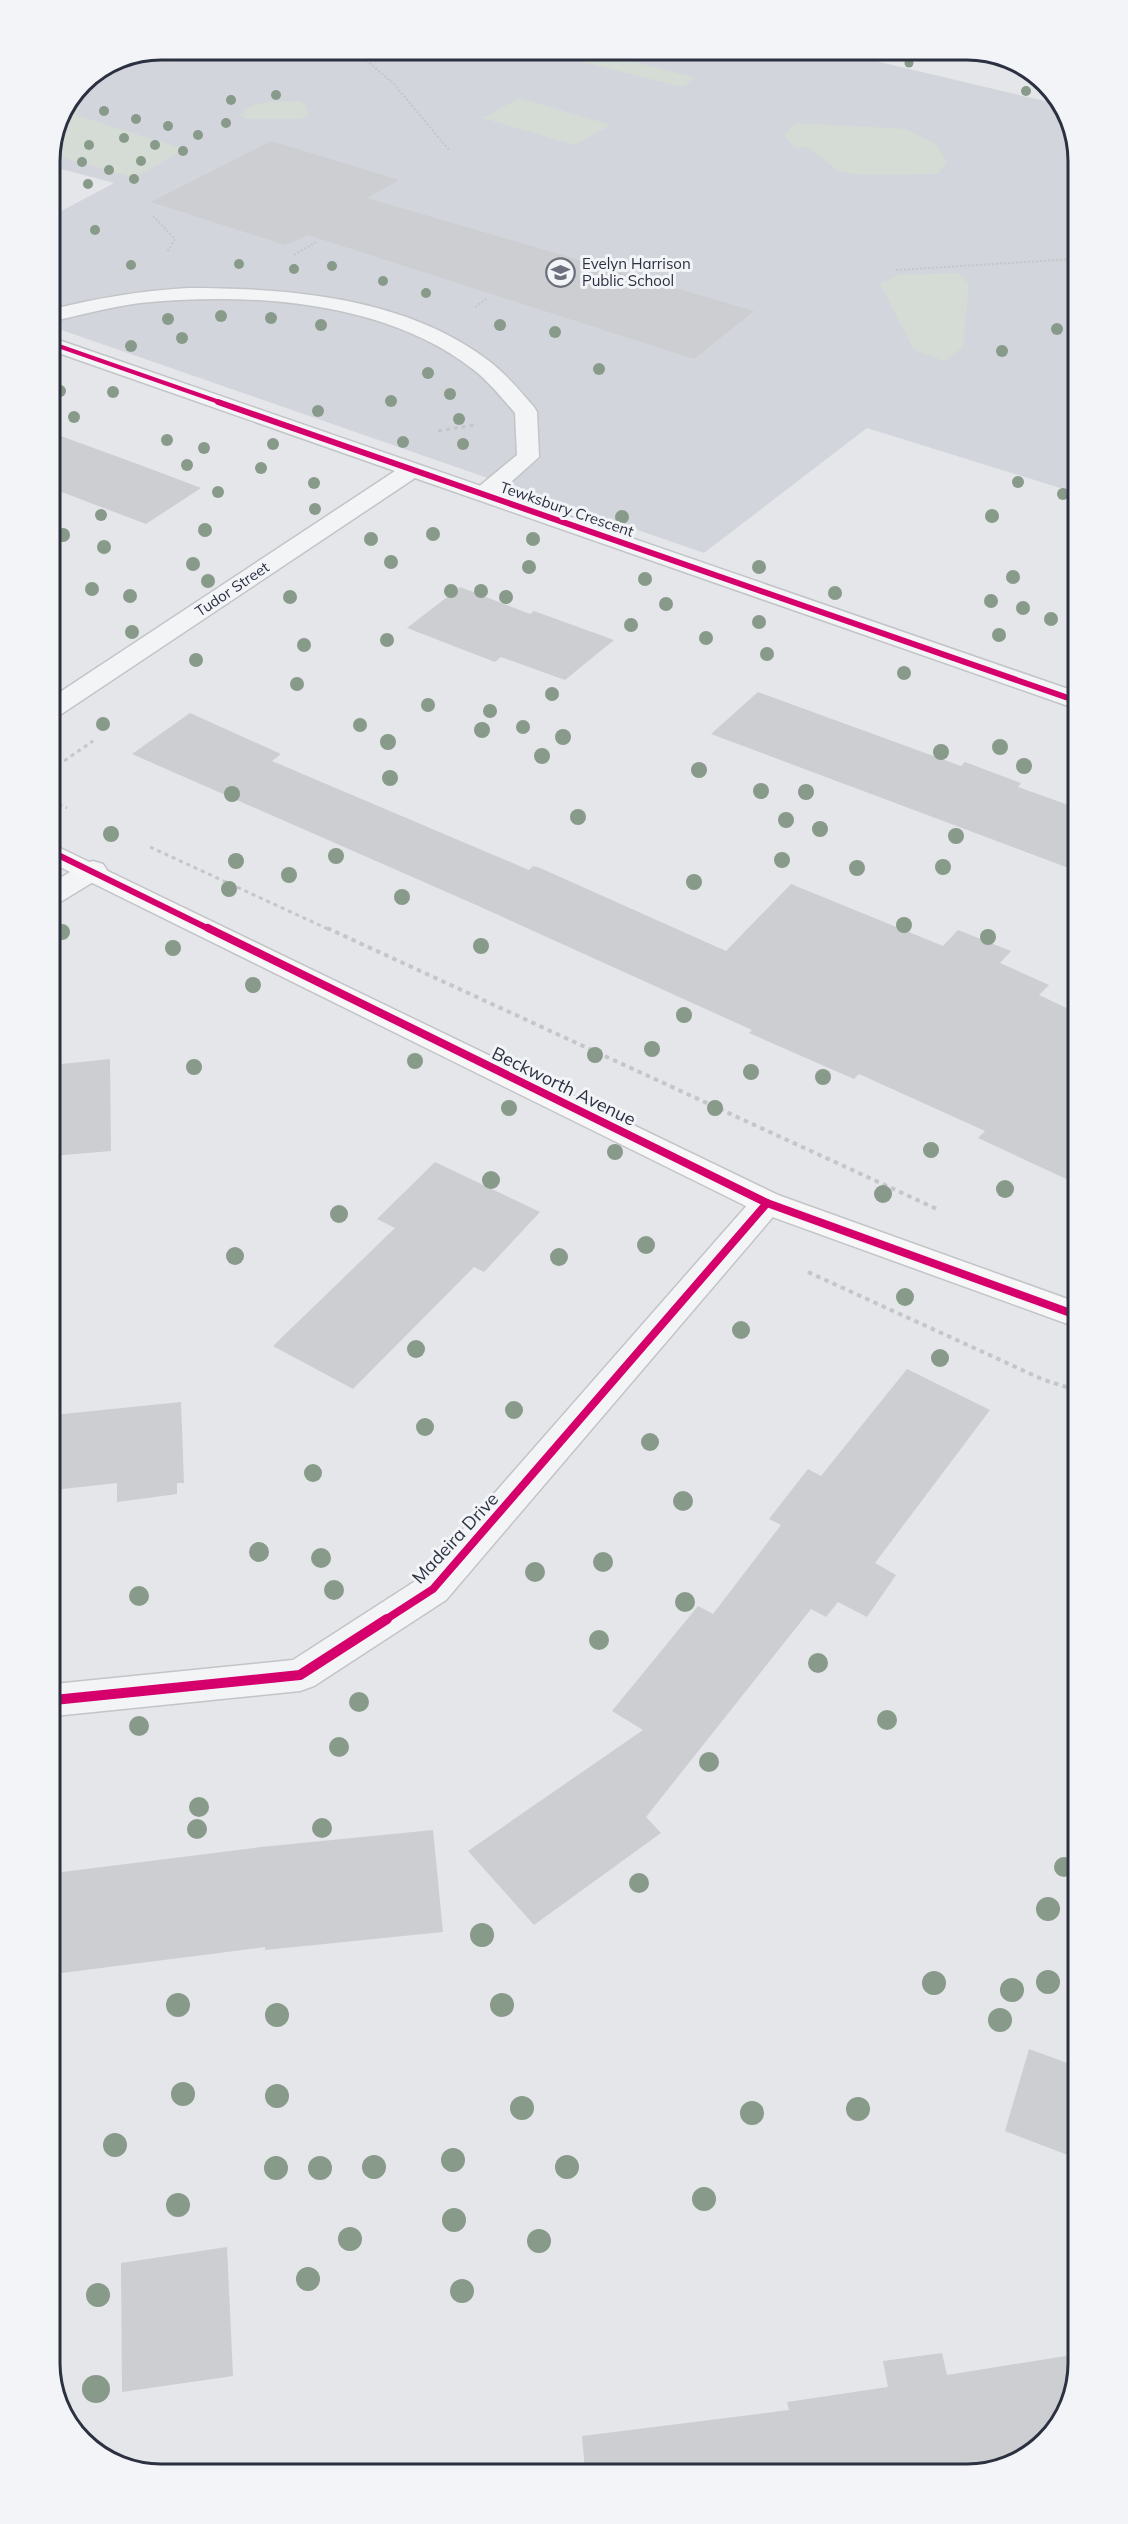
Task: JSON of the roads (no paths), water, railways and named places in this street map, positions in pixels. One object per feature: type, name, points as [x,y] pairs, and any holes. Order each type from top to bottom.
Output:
[{"type":"street","points":[[60,314],[152,294],[248,294],[332,303],[422,331],[488,371],[526,412],[528,457],[484,494]]},
{"type":"street","name":"Tewksbury Crescent","points":[[60,346],[1068,698]]},
{"type":"street","name":"Tudor Street","points":[[60,704],[413,469]]},
{"type":"street","name":"Beckworth Avenue","points":[[60,856],[93,870],[767,1203],[1068,1312]]},
{"type":"street","points":[[60,891],[93,870]]},
{"type":"street","name":"Madeira Drive","points":[[60,1699],[300,1675],[433,1589],[767,1203]]},
{"type":"place","name":"Evelyn Harrison Public School","points":[[561,272]]}]
